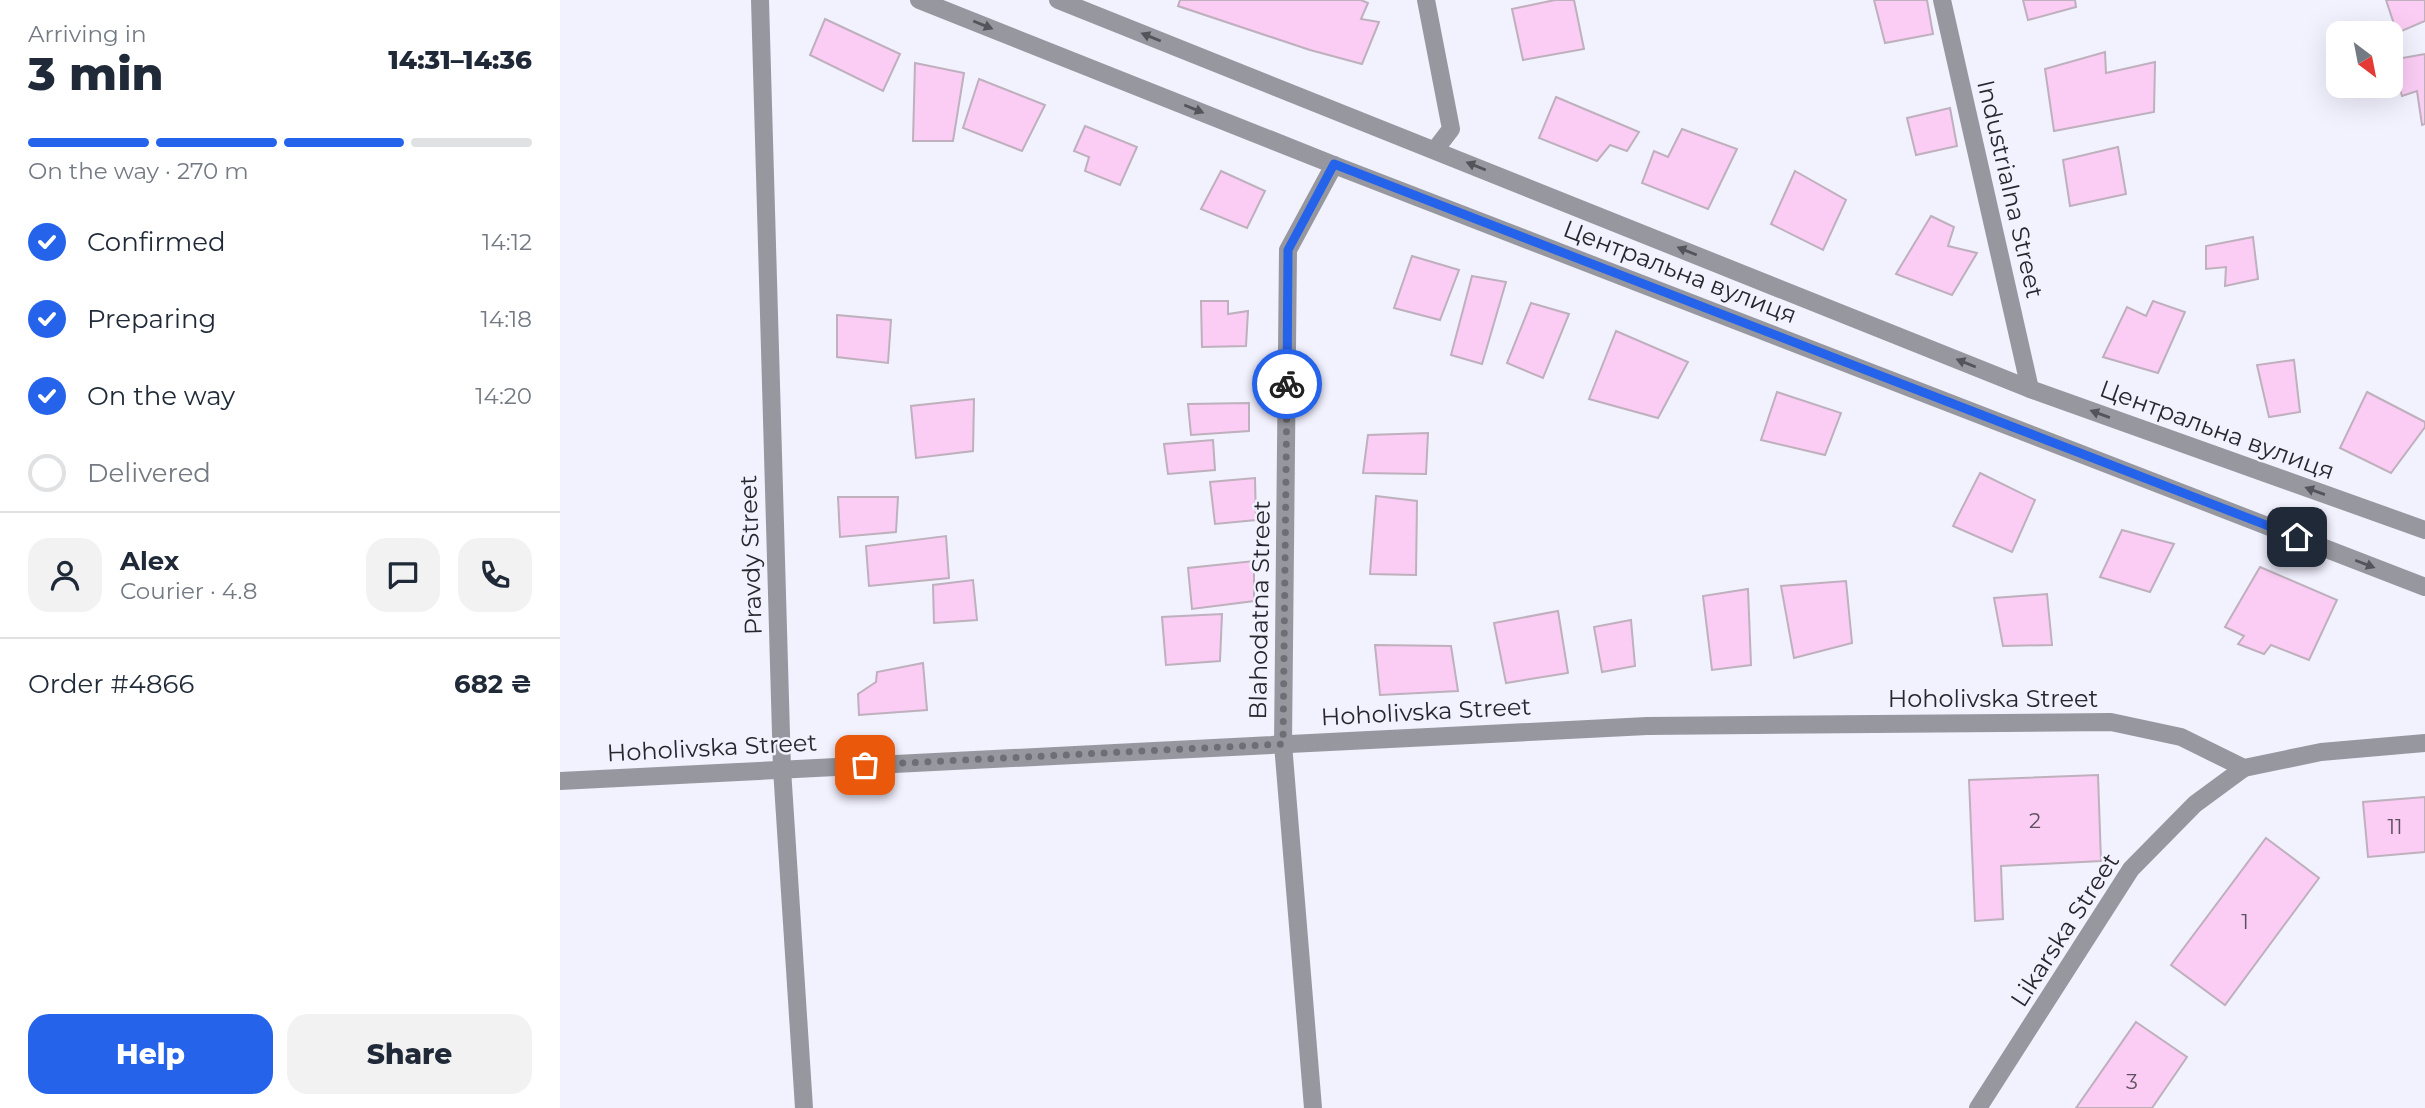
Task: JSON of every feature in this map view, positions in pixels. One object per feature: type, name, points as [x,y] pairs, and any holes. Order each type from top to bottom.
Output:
[{"type":"street","name":"Pravdy Street","points":[[760,0],[782,769],[804,1108]]},
{"type":"street","name":"Центральна вулиця","points":[[919,0],[2425,587]]},
{"type":"street","name":"Центральна вулиця","points":[[1058,0],[2030,389],[2425,530]]},
{"type":"street","points":[[1426,0],[1451,129],[1436,150]]},
{"type":"street","name":"Industrialna Street","points":[[1942,0],[2030,389]]},
{"type":"street","name":"Blahodatna Street","points":[[1314,1108],[1283,744],[1288,250],[1334,164]]},
{"type":"street","name":"Hoholivska Street","points":[[560,781],[1647,726],[2111,722],[2181,737],[2244,768]]},
{"type":"street","points":[[2244,768],[2321,752],[2425,743]]},
{"type":"street","name":"Likarska Street","points":[[1978,1108],[2131,869],[2194,804],[2244,768]]},
{"type":"building","points":[[1180,0],[1361,0],[1368,3],[1361,19],[1379,22],[1362,64],[1310,50],[1178,6]]},
{"type":"building","points":[[1555,0],[1574,0],[1584,49],[1523,60],[1512,9]]},
{"type":"building","points":[[1874,0],[1927,0],[1933,34],[1885,43]]},
{"type":"building","points":[[2023,0],[2075,0],[2076,7],[2028,20]]},
{"type":"building","points":[[2386,0],[2425,0],[2425,21],[2403,30],[2403,21],[2393,21]]},
{"type":"building","points":[[825,19],[900,54],[883,91],[810,55]]},
{"type":"building","points":[[2105,52],[2106,73],[2155,62],[2154,112],[2054,131],[2045,69]]},
{"type":"building","points":[[2425,54],[2425,124],[2422,125],[2417,91],[2403,96],[2403,58]]},
{"type":"building","points":[[915,63],[964,73],[953,141],[913,141]]},
{"type":"building","points":[[979,79],[1045,105],[1022,151],[963,128]]},
{"type":"building","points":[[1556,97],[1639,132],[1627,151],[1610,145],[1597,161],[1539,138]]},
{"type":"building","points":[[1950,108],[1957,146],[1916,155],[1907,118]]},
{"type":"building","points":[[1085,126],[1137,147],[1120,185],[1085,171],[1089,157],[1074,151]]},
{"type":"building","points":[[1682,129],[1737,149],[1708,209],[1642,183],[1654,151],[1668,157]]},
{"type":"building","points":[[2118,147],[2126,194],[2070,206],[2063,160]]},
{"type":"building","points":[[1221,171],[1265,191],[1247,228],[1201,209]]},
{"type":"building","points":[[1795,171],[1846,200],[1823,250],[1771,224]]},
{"type":"building","points":[[1931,216],[1954,227],[1948,246],[1977,253],[1952,295],[1896,274]]},
{"type":"building","points":[[2253,237],[2258,279],[2225,286],[2226,267],[2206,269],[2206,246]]},
{"type":"building","points":[[1412,256],[1459,270],[1440,320],[1394,308]]},
{"type":"building","points":[[1472,276],[1506,282],[1482,364],[1451,355]]},
{"type":"building","points":[[1201,301],[1228,301],[1228,314],[1248,311],[1246,346],[1202,347]]},
{"type":"building","points":[[2153,301],[2185,312],[2158,373],[2103,357],[2127,307],[2146,316]]},
{"type":"building","points":[[1531,303],[1569,314],[1543,378],[1507,363]]},
{"type":"building","points":[[837,315],[891,320],[888,363],[837,357]]},
{"type":"building","points":[[1616,331],[1688,362],[1658,418],[1589,399]]},
{"type":"building","points":[[2294,360],[2300,412],[2269,417],[2257,365]]},
{"type":"building","points":[[1777,392],[1841,413],[1825,455],[1761,440]]},
{"type":"building","points":[[2367,392],[2425,422],[2425,427],[2391,473],[2340,448]]},
{"type":"building","points":[[974,399],[973,451],[916,458],[911,406]]},
{"type":"building","points":[[1249,403],[1249,431],[1191,435],[1188,404]]},
{"type":"building","points":[[1428,433],[1426,474],[1363,473],[1368,435]]},
{"type":"building","points":[[1213,440],[1215,470],[1168,474],[1164,444]]},
{"type":"building","points":[[1980,473],[2035,500],[2012,552],[1953,526]]},
{"type":"building","points":[[1255,478],[1256,520],[1215,524],[1210,482]]},
{"type":"building","points":[[1376,496],[1417,501],[1416,575],[1370,574]]},
{"type":"building","points":[[838,497],[898,497],[896,532],[840,537]]},
{"type":"building","points":[[2122,530],[2174,544],[2150,592],[2100,577]]},
{"type":"building","points":[[946,536],[949,578],[869,586],[866,546]]},
{"type":"building","points":[[1254,561],[1254,601],[1192,609],[1188,568]]},
{"type":"building","points":[[2260,567],[2337,600],[2309,660],[2271,645],[2264,654],[2238,644],[2244,636],[2225,627]]},
{"type":"building","points":[[973,580],[977,620],[934,623],[933,585]]},
{"type":"building","points":[[1846,581],[1852,643],[1794,658],[1781,586]]},
{"type":"building","points":[[1748,589],[1751,665],[1712,670],[1703,596]]},
{"type":"building","points":[[2047,594],[2052,645],[2003,646],[1994,598]]},
{"type":"building","points":[[1558,611],[1568,673],[1506,683],[1494,623]]},
{"type":"building","points":[[1222,614],[1220,661],[1166,665],[1162,617]]},
{"type":"building","points":[[1631,620],[1635,666],[1602,672],[1594,627]]},
{"type":"building","points":[[1375,645],[1451,646],[1458,691],[1380,695]]},
{"type":"building","points":[[923,663],[927,710],[859,715],[858,694],[876,682],[877,672]]},
{"type":"building","points":[[2098,775],[2101,861],[2001,866],[2003,919],[1975,921],[1969,780]]},
{"type":"building","points":[[2425,797],[2425,852],[2368,857],[2363,802]]},
{"type":"building","points":[[2266,838],[2319,878],[2225,1005],[2171,965]]},
{"type":"building","points":[[2136,1022],[2187,1057],[2152,1108],[2076,1108]]},
{"type":"way so far","points":[[865,765],[1283,744],[1287,384]]},
{"type":"route","points":[[1287,384],[1288,250],[1334,164],[2297,537]]}]
